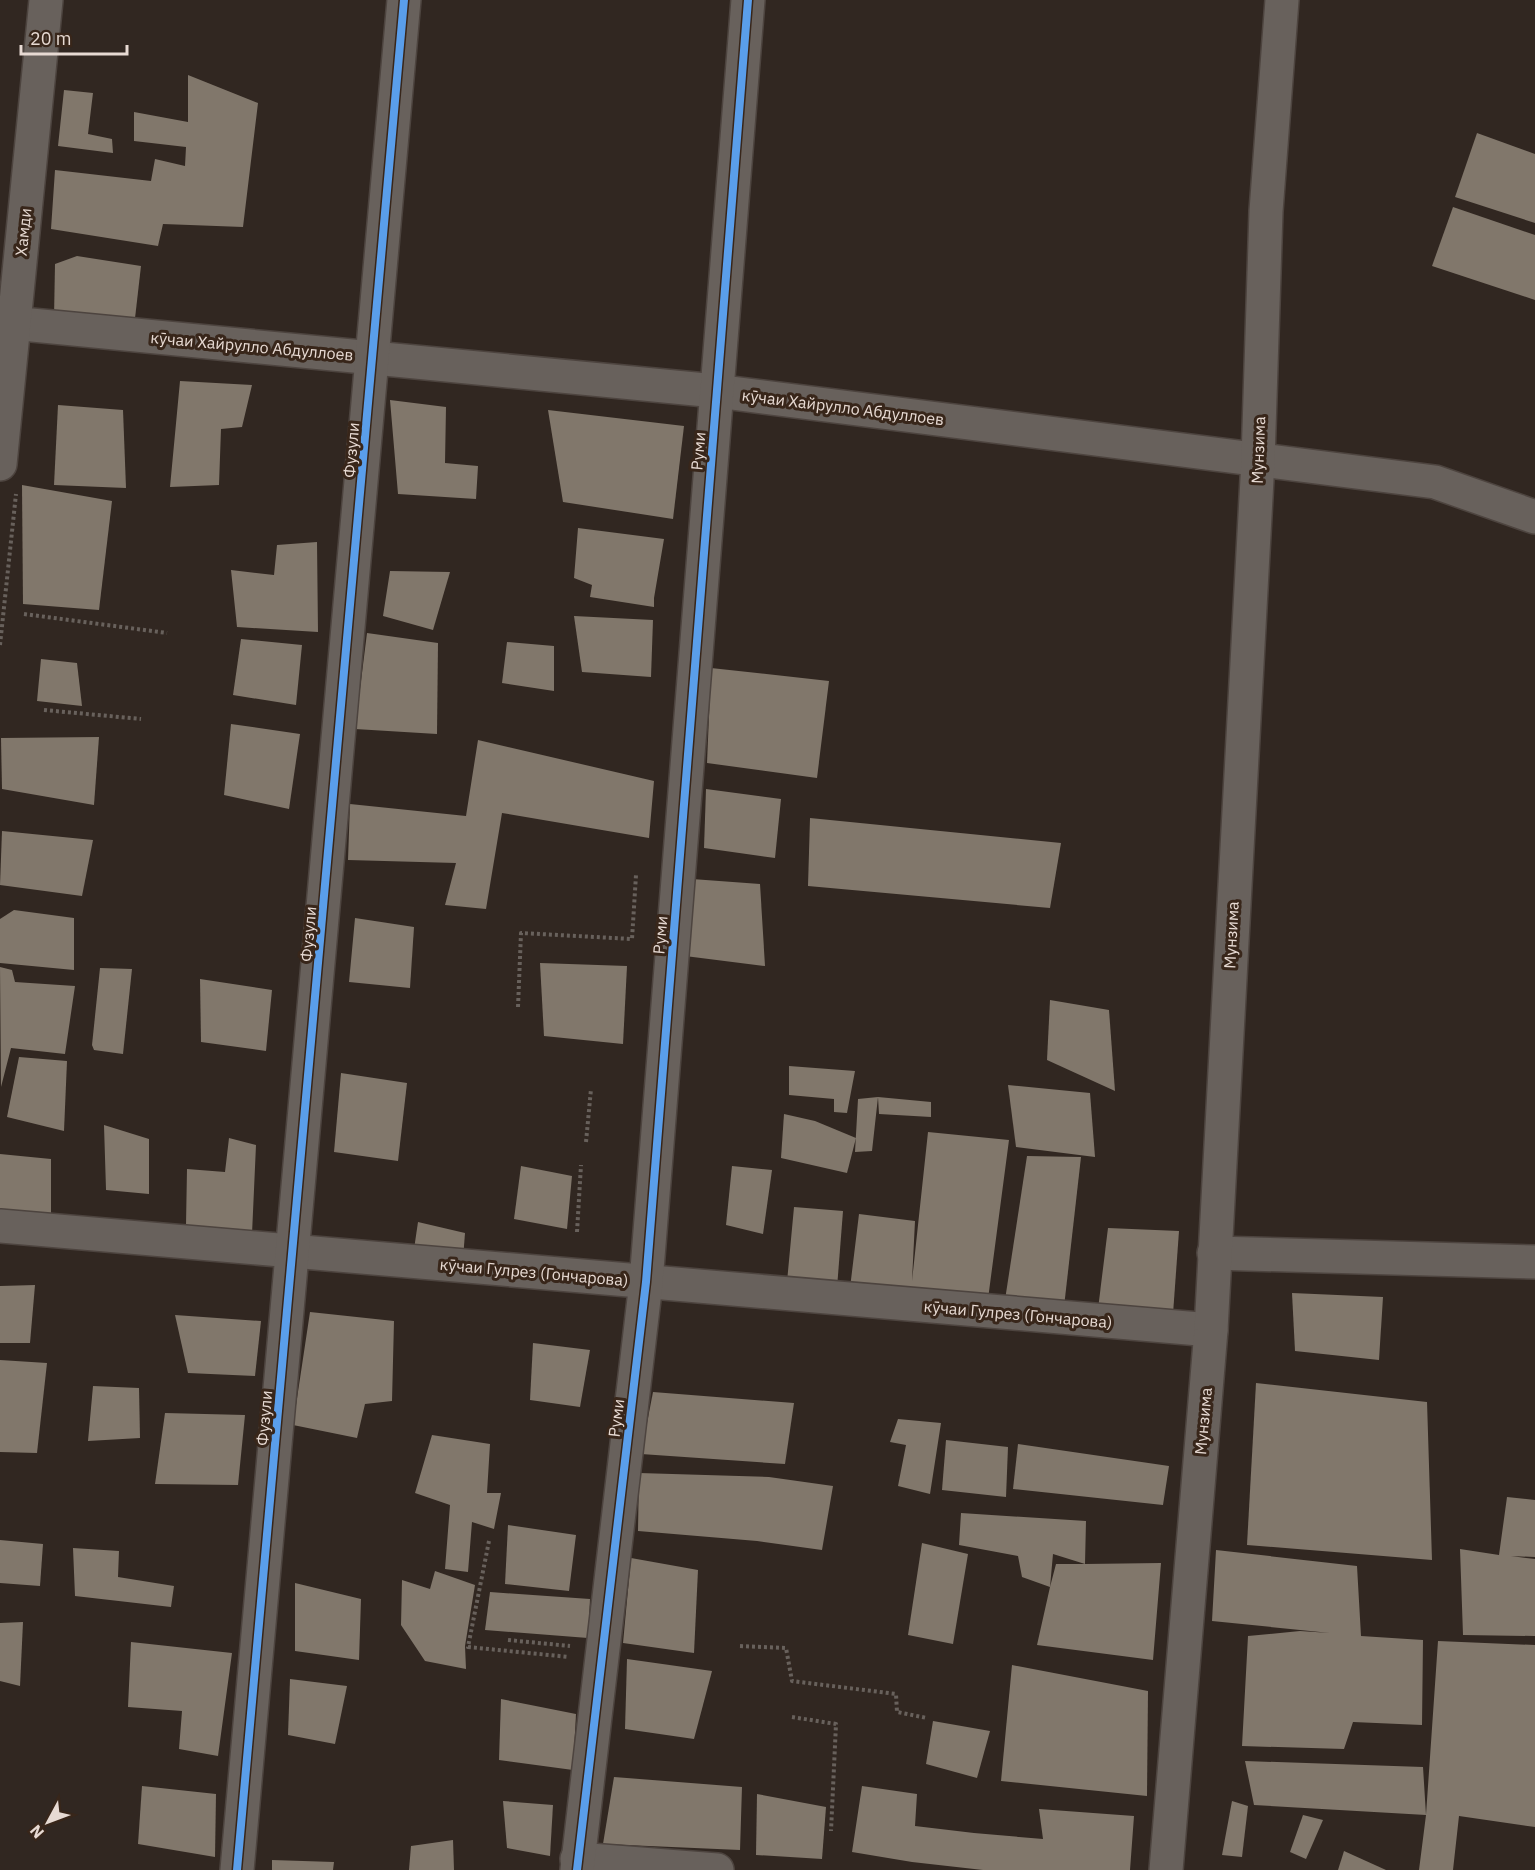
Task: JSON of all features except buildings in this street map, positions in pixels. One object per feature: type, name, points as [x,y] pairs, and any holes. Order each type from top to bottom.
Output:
[{"type":"street","name":"Хамди","points":[[8,477],[7,323],[46,0]]},
{"type":"street","name":"Фузули","points":[[237,1870],[404,0]]},
{"type":"street","name":"Руми","points":[[577,1864],[646,1282],[748,0]]},
{"type":"street","name":"Мунзима","points":[[1166,1870],[1210,1330],[1258,460],[1266,211],[1282,0]]},
{"type":"street","name":"кӯчаи Хайрулло Абдуллоев","points":[[7,323],[716,391],[1435,482],[1535,517]]},
{"type":"street","name":"кӯчаи Гулрез (Гончарова)","points":[[0,1226],[1210,1330]]},
{"type":"street","points":[[1214,1253],[1535,1262]]},
{"type":"street","points":[[577,1864],[717,1870]]},
{"type":"path","points":[[0,645],[8,477]]},
{"type":"path","points":[[24,614],[167,633]]},
{"type":"path","points":[[44,710],[141,719]]},
{"type":"path","points":[[518,1007],[521,933],[632,939],[636,875]]},
{"type":"path","points":[[586,1142],[591,1089]]},
{"type":"path","points":[[577,1232],[581,1165]]},
{"type":"path","points":[[489,1541],[468,1647],[579,1658]]},
{"type":"path","points":[[508,1640],[574,1646]]},
{"type":"path","points":[[740,1646],[786,1648],[792,1681],[896,1694],[897,1712],[927,1718]]},
{"type":"path","points":[[792,1717],[836,1724],[831,1831]]},
{"type":"cycle path","points":[[237,1870],[404,0]]},
{"type":"cycle path","points":[[577,1870],[646,1282],[748,0]]}]
